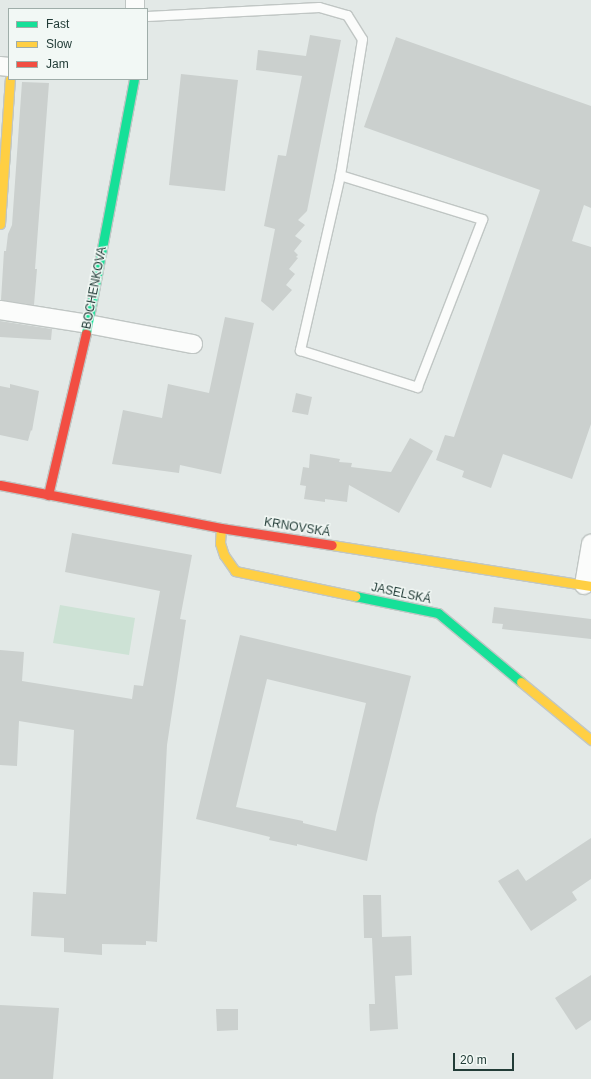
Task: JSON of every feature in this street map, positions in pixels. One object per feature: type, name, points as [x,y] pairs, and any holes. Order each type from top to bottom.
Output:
[{"type":"street","points":[[0,224],[10,80]]},
{"type":"street","name":"BOCHENKOVA","points":[[48,495],[88,324],[134,80]]},
{"type":"street","points":[[0,310],[88,324],[193,344]]},
{"type":"street","name":"KRNOVSKÁ","points":[[0,485],[221,528],[588,586]]},
{"type":"street","name":"JASELSKÁ","points":[[221,528],[220,543],[224,554],[235,571],[438,613],[591,740]]},
{"type":"street","points":[[588,586],[591,544]]},
{"type":"lane","points":[[148,16],[319,7],[347,15],[362,39],[340,175],[300,350],[417,387],[482,219],[340,175]]},
{"type":"green space","points":[[60,605],[135,618],[129,655],[53,643]]},
{"type":"building","points":[[310,35],[341,40],[307,211],[298,220],[305,225],[295,236],[302,241],[294,251],[298,255],[296,257],[298,258],[289,269],[295,274],[286,285],[292,290],[273,311],[261,301],[275,229],[264,226],[278,155],[286,156],[302,76],[256,70],[258,50],[306,56]]},
{"type":"building","points":[[396,37],[591,106],[591,208],[584,205],[572,241],[591,247],[591,424],[572,479],[503,454],[491,488],[462,477],[464,471],[436,460],[445,435],[454,437],[540,190],[364,127]]},
{"type":"building","points":[[181,74],[238,80],[225,191],[169,185]]},
{"type":"building","points":[[22,82],[49,83],[35,269],[37,269],[34,305],[1,300],[4,251],[6,251],[8,234],[12,225]]},
{"type":"building","points":[[225,317],[254,323],[221,474],[180,465],[179,473],[112,464],[123,410],[162,418],[168,384],[209,393]]},
{"type":"building","points":[[0,321],[52,329],[51,340],[0,337]]},
{"type":"building","points":[[10,384],[39,391],[32,431],[31,430],[28,441],[0,435],[0,386],[10,388]]},
{"type":"building","points":[[296,393],[312,397],[308,415],[292,412]]},
{"type":"building","points":[[410,438],[433,451],[399,513],[349,485],[347,502],[325,499],[325,502],[304,499],[306,486],[300,485],[303,467],[309,468],[310,454],[340,459],[339,462],[352,463],[351,467],[391,472]]},
{"type":"building","points":[[72,533],[192,555],[180,619],[186,620],[167,745],[157,942],[146,941],[146,945],[102,944],[102,955],[64,952],[64,938],[31,936],[33,892],[66,894],[74,730],[19,721],[17,766],[0,765],[0,650],[24,652],[22,681],[132,699],[134,685],[143,686],[160,591],[65,572]]},
{"type":"building","points":[[494,607],[591,619],[591,639],[502,629],[503,624],[492,623]]},
{"type":"building","points":[[240,635],[411,676],[376,815],[367,861],[297,844],[297,846],[269,840],[270,837],[196,819]],"holes":[[[267,679],[366,703],[336,831],[303,823],[303,821],[236,807]]]},
{"type":"building","points":[[591,838],[591,879],[572,892],[577,900],[531,931],[498,881],[518,869],[526,881]]},
{"type":"building","points":[[363,895],[381,895],[382,937],[411,936],[412,975],[395,976],[398,1029],[370,1031],[369,1004],[375,1004],[372,938],[364,938]]},
{"type":"building","points":[[591,975],[591,1020],[576,1030],[555,998]]},
{"type":"building","points":[[0,1005],[59,1008],[53,1079],[0,1079]]},
{"type":"building","points":[[216,1009],[238,1009],[238,1030],[217,1031]]},
{"type":"traffic: fast","points":[[86,333],[134,80]]},
{"type":"traffic: fast","points":[[355,596],[438,613],[521,682]]},
{"type":"traffic: slow","points":[[0,224],[10,80]]},
{"type":"traffic: slow","points":[[221,528],[220,543],[224,555],[235,571],[355,596]]},
{"type":"traffic: slow","points":[[332,545],[591,586]]},
{"type":"traffic: slow","points":[[521,682],[591,740]]},
{"type":"traffic: jam","points":[[48,495],[86,333]]},
{"type":"traffic: jam","points":[[0,485],[221,528],[332,545]]}]
